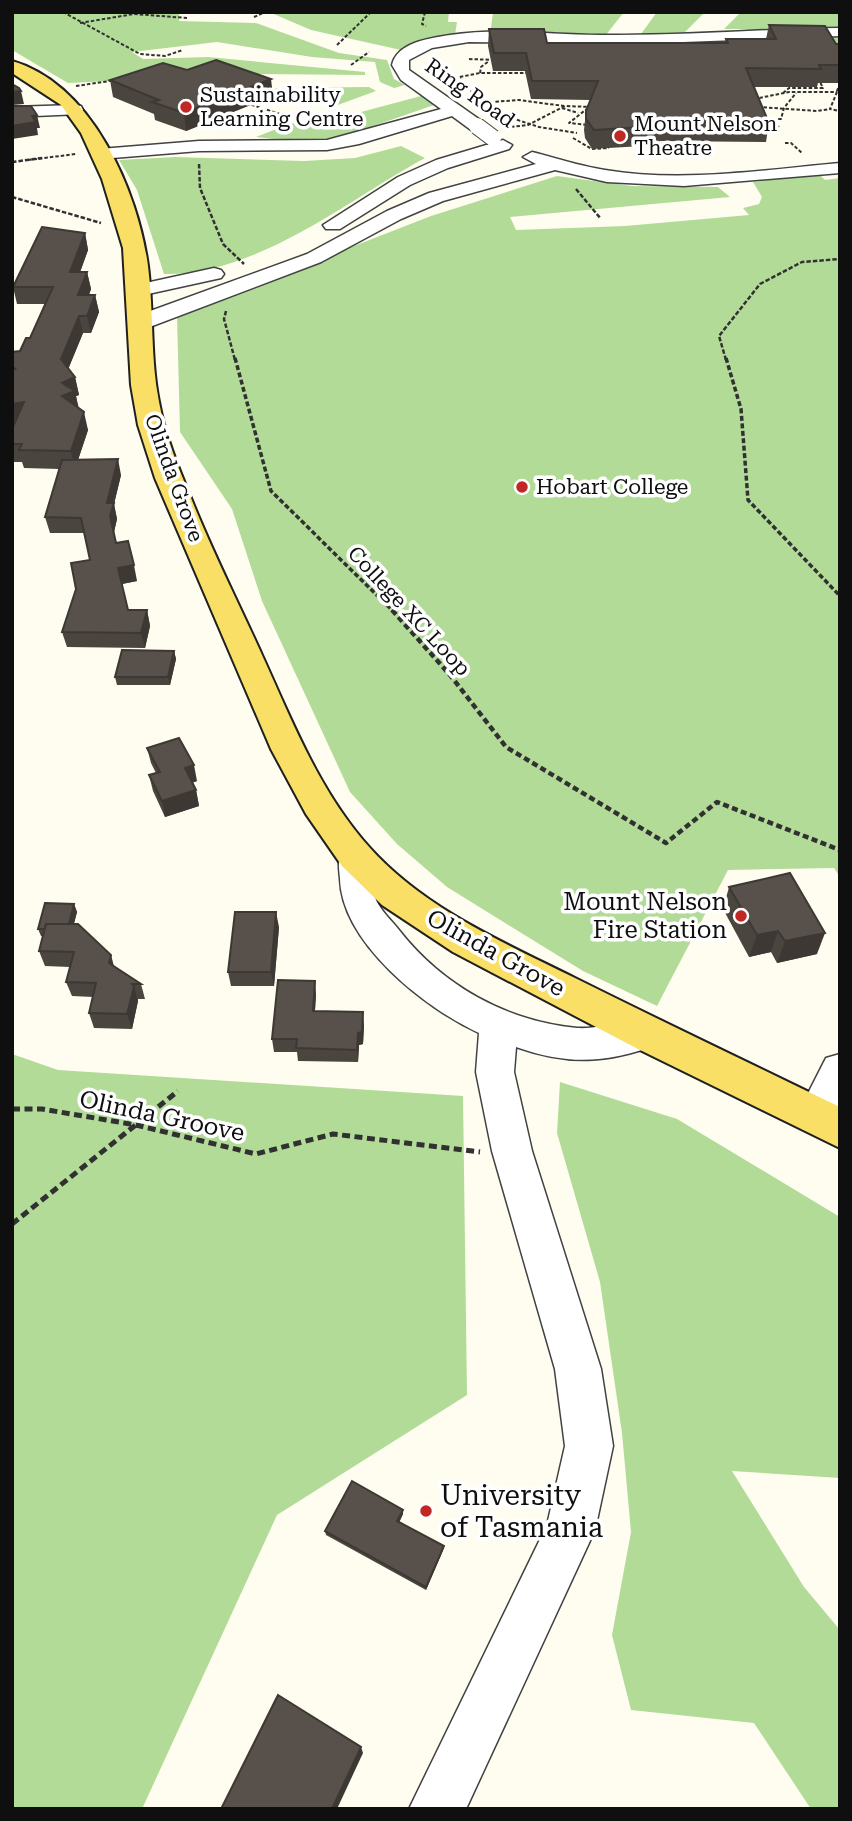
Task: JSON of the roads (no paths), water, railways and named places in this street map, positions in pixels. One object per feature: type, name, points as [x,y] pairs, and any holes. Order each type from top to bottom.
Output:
[{"type":"main road","name":"Olinda Grove","points":[[12,66],[53,90],[75,110],[99,152],[130,229],[137,264],[142,382],[146,403],[171,480],[274,718],[305,780],[355,857],[404,901],[440,924],[647,1033],[828,1123]]},
{"type":"street","name":"Ring Road","points":[[840,32],[599,40],[451,40],[422,46],[404,55],[399,63],[400,71],[411,80],[498,141],[553,165],[581,172],[630,178],[701,181],[840,168]]},
{"type":"street","points":[[12,113],[75,110]]},
{"type":"street","points":[[99,152],[199,146],[327,145],[353,141],[454,110]]},
{"type":"street","points":[[315,235],[404,181],[498,141]]},
{"type":"street","points":[[139,323],[314,258],[426,201],[553,165]]},
{"type":"street","points":[[138,290],[186,282],[245,264],[291,246]]},
{"type":"street","name":"Olinda Grove","points":[[355,857],[359,902],[394,954],[422,981],[454,1004],[498,1025],[557,1041],[592,1046],[647,1033]]},
{"type":"street","points":[[437,1809],[570,1530],[589,1446],[578,1368],[512,1151],[495,1072],[498,1025]]},
{"type":"street","points":[[828,1123],[840,1070]]},
{"type":"place","name":"Sustainability Learning Centre","points":[[186,107]]},
{"type":"place","name":"Mount Nelson Theatre","points":[[620,136]]},
{"type":"place","name":"Hobart College","points":[[522,487]]},
{"type":"place","name":"Mount Nelson Fire Station","points":[[741,916]]},
{"type":"place","name":"University of Tasmania","points":[[426,1511]]}]
